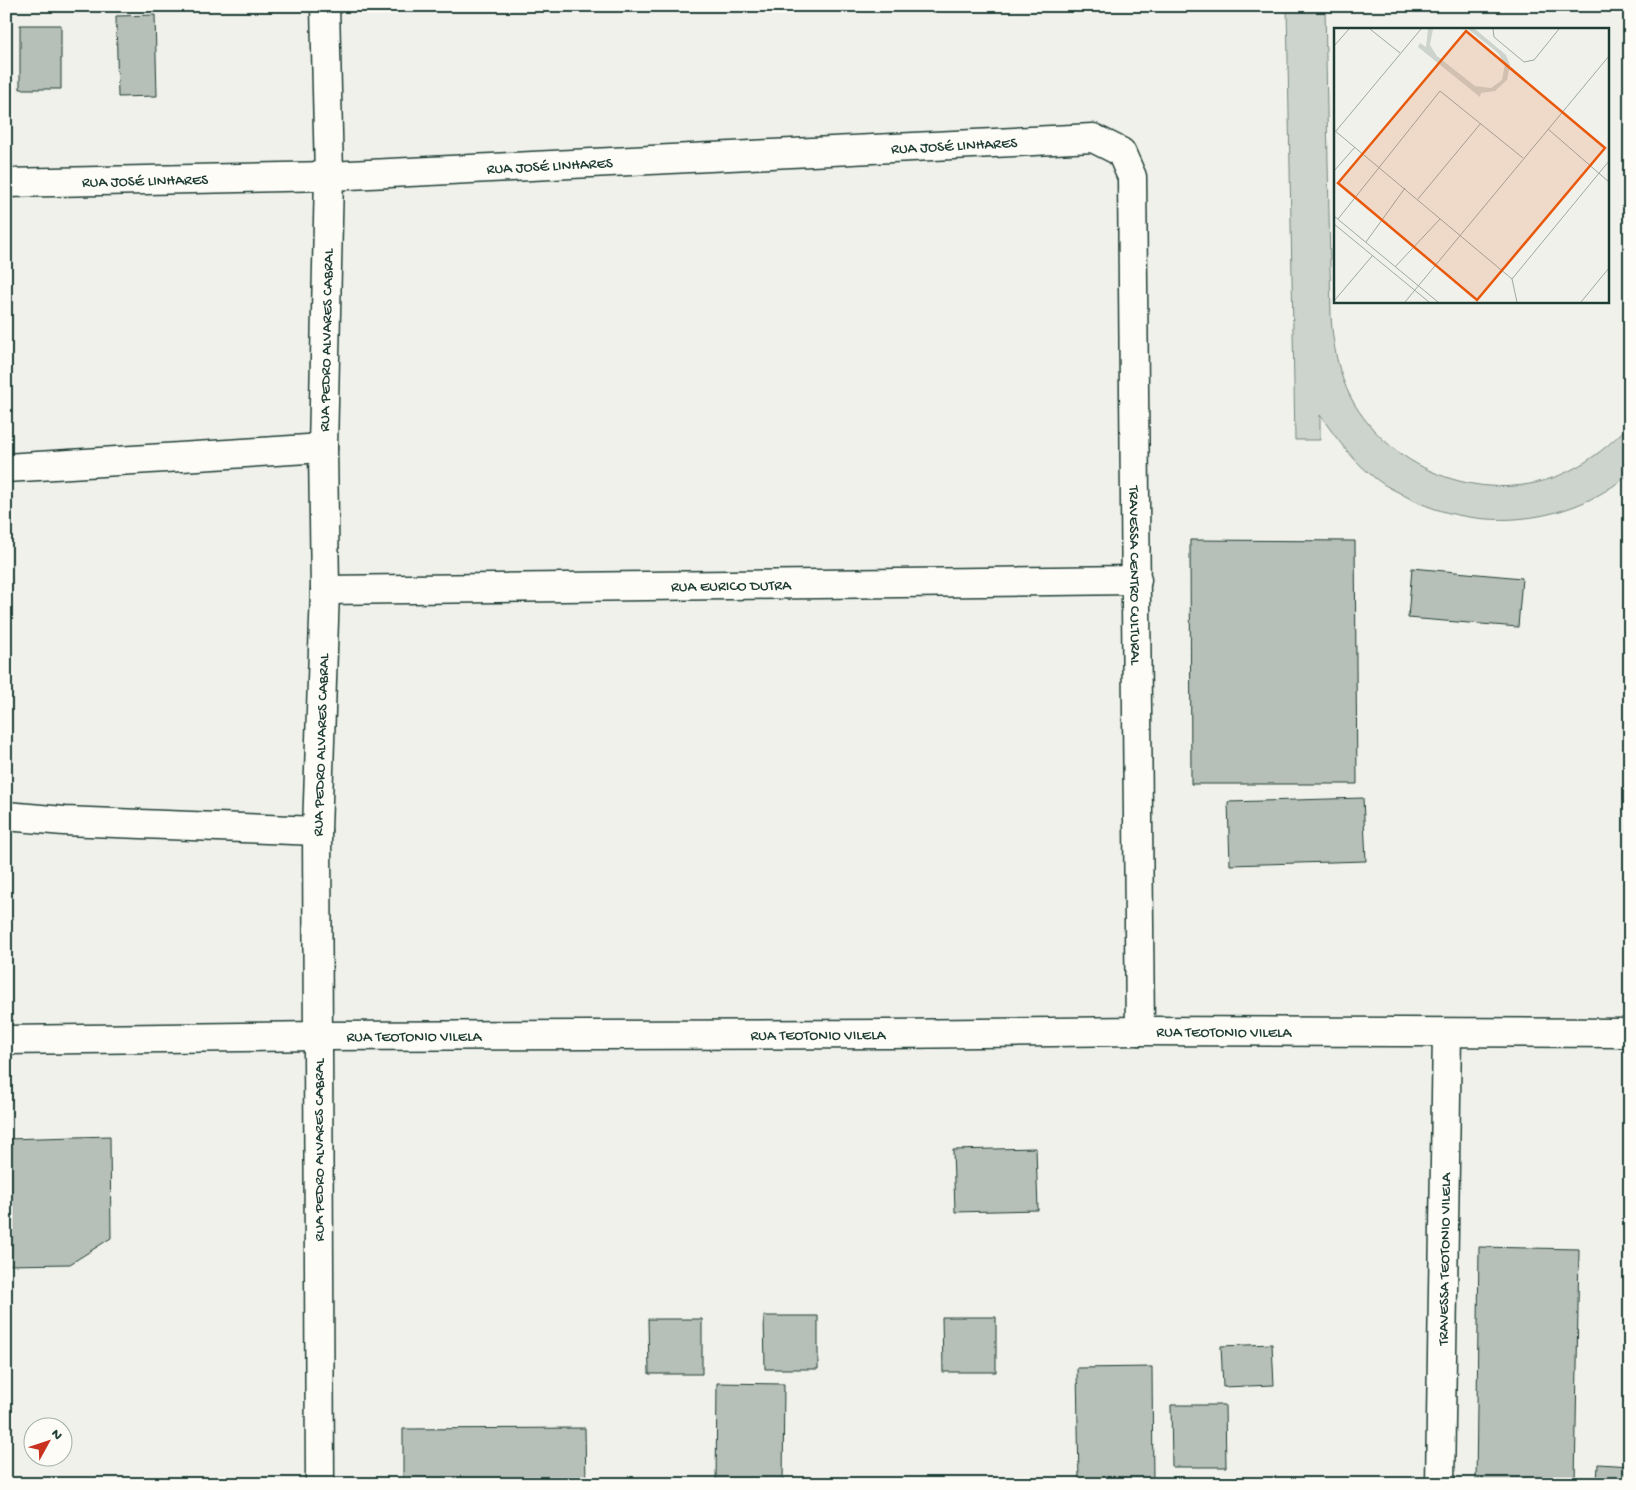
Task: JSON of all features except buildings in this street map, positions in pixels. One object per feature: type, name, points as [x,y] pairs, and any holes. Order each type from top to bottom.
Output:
[{"type":"street","name":"RUA PEDRO ALVARES CABRAL","points":[[320,1484],[317,831],[325,590],[323,448],[329,176],[325,6]]},
{"type":"street","name":"RUA JOSÉ LINHARES","points":[[6,182],[329,176],[1093,138]]},
{"type":"street","name":"TRAVESSA CENTRO CULTURAL","points":[[1093,138],[1121,152],[1132,176],[1140,1032]]},
{"type":"street","points":[[6,468],[323,448]]},
{"type":"street","name":"RUA EURICO DUTRA","points":[[325,590],[1137,580]]},
{"type":"street","points":[[6,816],[64,821],[317,831]]},
{"type":"street","name":"RUA TEOTONIO VILELA","points":[[6,1040],[318,1036],[1140,1032],[1630,1033]]},
{"type":"street","name":"TRAVESSA TEOTONIO VILELA","points":[[1440,1484],[1447,1033]]},
{"type":"shaded area","points":[[1287,6],[1325,6],[1331,317],[1337,359],[1351,398],[1369,424],[1391,446],[1416,464],[1445,477],[1475,484],[1506,486],[1537,482],[1567,472],[1601,451],[1630,424],[1630,473],[1605,491],[1577,505],[1548,514],[1517,519],[1486,519],[1455,514],[1426,505],[1392,489],[1378,480],[1366,471],[1352,456],[1320,415],[1320,440],[1295,440]]}]
